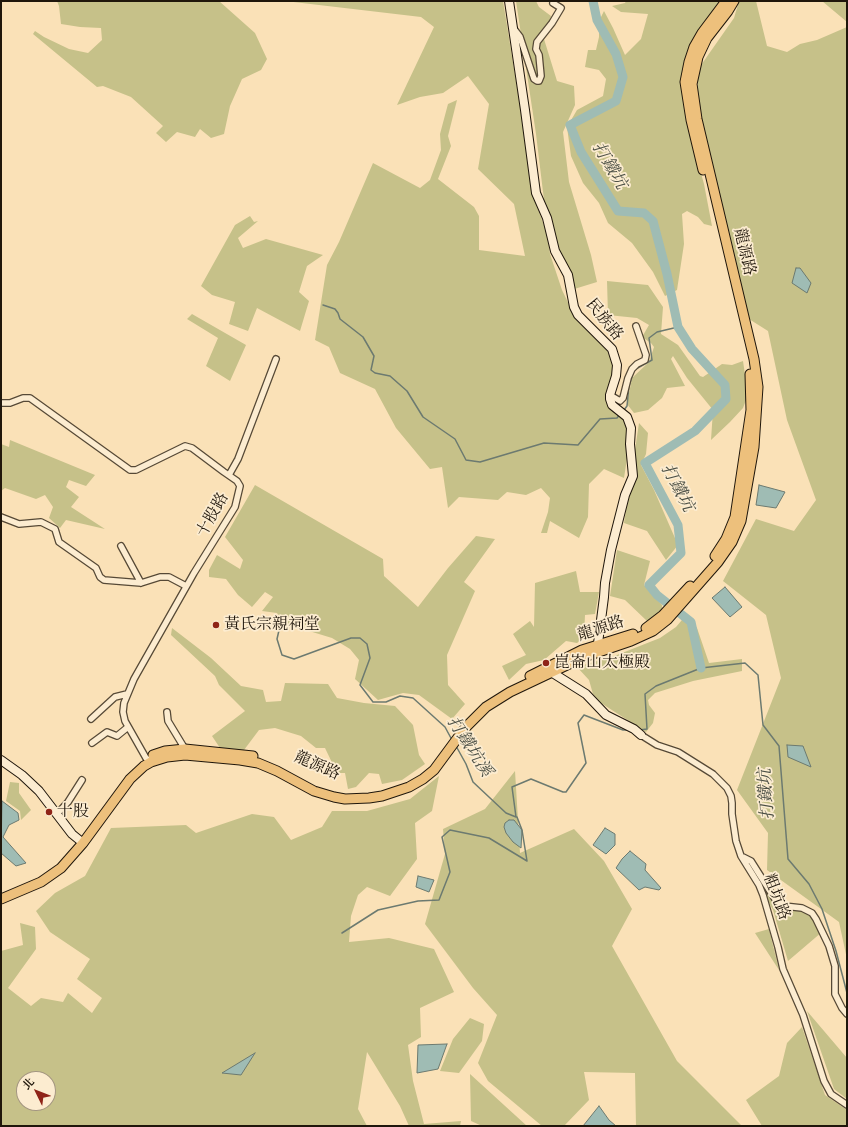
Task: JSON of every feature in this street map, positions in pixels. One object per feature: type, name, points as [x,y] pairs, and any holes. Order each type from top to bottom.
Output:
[{"type":"main road","name":"龍源路","points":[[726,1],[702,33],[694,47],[685,82],[691,120],[748,358],[751,383],[751,410],[738,519]]},
{"type":"main road","name":"龍源路","points":[[148,760],[165,751],[185,749],[241,754],[260,758],[280,765],[325,789],[335,792],[356,793],[381,790],[407,782],[430,766],[453,740],[486,707],[582,650],[598,648],[650,627],[675,608],[721,549],[738,519],[754,447],[758,387],[754,359],[697,119],[692,84],[698,57],[707,38],[734,1]]},
{"type":"main road","points":[[1,899],[41,882],[51,876],[70,859],[81,842],[130,779],[144,766],[148,760],[185,755],[248,761],[272,768],[306,787],[334,798],[356,799],[382,796],[409,787],[423,779],[434,770],[453,740]]},
{"type":"main road","points":[[1,892],[34,879],[48,871],[81,842]]},
{"type":"street","name":"民族路","points":[[509,1],[536,193],[547,218],[556,251],[568,275],[574,306],[578,315],[612,349],[617,365],[616,376],[610,395]]},
{"type":"street","points":[[514,29],[520,37],[534,80],[539,81],[541,76],[539,55],[536,49],[538,42],[561,8],[553,2]]},
{"type":"street","points":[[610,395],[620,401],[623,398],[632,369],[637,364],[645,360],[646,355],[636,326]]},
{"type":"street","points":[[229,475],[238,460],[276,359]]},
{"type":"street","points":[[598,648],[605,583],[611,550],[625,495],[633,476],[630,444],[631,428],[629,420],[612,405],[610,395]]},
{"type":"street","name":"十股路","points":[[1,403],[30,398],[130,470],[136,470],[185,446],[192,448],[237,481],[240,486],[235,507],[186,586],[127,694],[123,712],[125,721],[148,760]]},
{"type":"street","points":[[1,518],[18,524],[41,522],[55,529],[59,542],[96,568],[100,577],[104,580],[141,583],[160,577],[169,577],[186,586]]},
{"type":"street","points":[[121,546],[141,583]]},
{"type":"street","points":[[549,670],[586,694],[606,715],[634,729],[640,735]]},
{"type":"street","points":[[91,719],[115,697],[127,694]]},
{"type":"street","points":[[167,712],[168,721],[185,749]]},
{"type":"street","points":[[92,743],[107,732],[117,736],[128,727]]},
{"type":"street","name":"粗坑路","points":[[640,735],[657,745],[678,752],[713,774],[727,788],[731,796],[734,834],[741,856],[763,895],[783,969],[803,1015],[824,1081],[831,1094],[847,1105]]},
{"type":"street","points":[[1,760],[22,775],[40,791],[72,834],[81,842]]},
{"type":"street","points":[[57,814],[68,802],[82,780]]},
{"type":"street","points":[[741,856],[751,861],[775,898],[784,906],[802,908],[812,913],[829,946],[835,966],[834,994],[847,1014]]},
{"type":"shaded area","points":[[57,1],[219,1],[255,33],[267,59],[261,70],[242,79],[230,106],[224,134],[211,138],[200,129],[195,137],[177,132],[166,142],[156,133],[163,126],[131,97],[103,86],[97,87],[33,34],[35,31],[69,49],[88,53],[102,40],[101,28],[61,24]]},
{"type":"shaded area","points":[[285,1],[503,1],[536,204],[548,236],[550,254],[562,290],[574,315],[609,349],[616,365],[610,400],[625,415],[630,439],[624,478],[604,469],[589,484],[588,517],[579,538],[550,521],[547,533],[541,533],[548,512],[550,498],[541,488],[526,495],[507,492],[498,500],[459,497],[448,508],[442,467],[430,469],[396,428],[375,389],[340,373],[329,347],[315,340],[327,265],[339,242],[373,163],[420,188],[430,180],[441,150],[440,134],[448,104],[457,100],[448,136],[451,146],[438,179],[474,207],[479,216],[479,250],[525,256],[514,204],[478,169],[489,104],[468,76],[443,93],[420,97],[397,105],[434,27],[421,17]]},
{"type":"shaded area","points":[[516,1],[536,1],[539,7],[551,16],[544,39],[557,81],[574,86],[575,105],[563,132],[569,182],[591,255],[597,282],[571,290],[544,200],[536,134]]},
{"type":"shaded area","points":[[626,1],[724,1],[691,55],[688,127],[704,184],[712,226],[704,224],[698,217],[687,211],[682,214],[684,244],[677,290],[665,296],[653,272],[632,243],[608,223],[599,203],[583,183],[571,156],[567,127],[577,110],[603,96],[606,79],[599,70],[585,67],[588,50],[596,50],[599,37],[599,21],[604,11],[625,55],[641,39],[648,14],[621,12],[612,6],[625,3]]},
{"type":"shaded area","points":[[739,1],[756,1],[767,46],[787,52],[800,44],[817,40],[847,27],[847,959],[839,922],[767,870],[768,833],[737,790],[781,678],[766,615],[723,581],[756,519],[794,531],[816,500],[787,420],[768,331],[749,319],[696,104],[699,68],[734,18]]},
{"type":"shaded area","points":[[822,1],[847,1],[847,22]]},
{"type":"shaded area","points":[[250,216],[254,222],[258,221],[238,238],[243,248],[266,239],[323,255],[307,266],[299,292],[309,301],[300,331],[257,308],[248,331],[229,324],[235,302],[212,295],[201,286],[235,225]]},
{"type":"shaded area","points":[[607,281],[648,285],[663,307],[661,334],[678,345],[700,376],[703,377],[722,364],[732,365],[743,361],[748,395],[743,408],[711,440],[713,410],[687,378],[673,356],[671,359],[685,386],[667,388],[662,398],[648,410],[634,413],[627,404],[632,378],[649,362],[654,347],[642,337],[649,325],[637,318],[608,315]]},
{"type":"shaded area","points":[[192,314],[246,345],[230,381],[206,366],[218,338],[187,319]]},
{"type":"shaded area","points":[[639,423],[648,433],[646,454],[641,465],[654,490],[678,545],[666,560],[647,531],[624,523]]},
{"type":"shaded area","points":[[10,440],[95,475],[86,486],[69,480],[66,487],[79,497],[71,507],[105,529],[66,520],[60,528],[49,518],[53,507],[45,495],[36,499],[5,488],[1,491],[1,444],[9,447]]},
{"type":"shaded area","points":[[255,485],[383,559],[384,576],[418,607],[448,568],[476,536],[495,539],[464,582],[475,591],[447,655],[448,685],[465,704],[452,719],[419,695],[403,693],[378,700],[355,679],[359,660],[350,649],[332,638],[283,623],[277,613],[262,611],[273,597],[265,592],[252,607],[238,595],[226,579],[209,577],[209,570],[217,555],[240,569],[243,560],[225,537]]},
{"type":"shaded area","points":[[617,550],[650,561],[644,585],[662,605],[662,610],[647,621],[625,600],[610,596]]},
{"type":"shaded area","points":[[576,571],[580,592],[599,592],[595,614],[585,615],[584,637],[577,643],[566,641],[544,660],[526,664],[509,680],[502,666],[526,655],[513,634],[530,621],[534,627],[535,583]]},
{"type":"shaded area","points":[[687,614],[697,628],[709,663],[742,659],[742,671],[693,681],[655,693],[648,700],[649,705],[655,713],[653,723],[646,732],[601,703],[593,694],[589,680],[577,667],[617,655],[660,638],[676,627]]},
{"type":"shaded area","points":[[172,628],[211,658],[241,686],[263,690],[266,702],[281,701],[285,683],[328,684],[337,698],[364,703],[395,706],[413,725],[419,755],[425,764],[402,780],[382,784],[379,774],[369,773],[356,787],[348,789],[345,773],[337,773],[325,748],[316,748],[301,736],[275,728],[259,730],[244,750],[220,748],[212,736],[245,711],[219,685],[215,676],[171,635]]},
{"type":"shaded area","points":[[515,771],[520,853],[574,829],[604,861],[632,909],[612,946],[677,1061],[742,1126],[636,1126],[635,1073],[584,1072],[589,1100],[564,1126],[542,1126],[488,1081],[478,1063],[497,1015],[473,988],[425,924],[445,854],[443,829],[485,809]]},
{"type":"shaded area","points":[[439,776],[432,811],[415,823],[417,859],[390,896],[367,887],[358,895],[351,916],[349,942],[389,938],[434,949],[454,992],[420,1008],[421,1037],[408,1045],[413,1081],[424,1124],[461,1121],[460,1126],[409,1126],[400,1106],[367,1052],[358,1109],[367,1126],[1,1126],[1,951],[23,945],[20,923],[35,927],[36,949],[8,988],[31,1006],[41,998],[63,1002],[68,993],[92,1013],[102,998],[77,979],[90,959],[50,932],[36,911],[55,893],[85,876],[111,828],[186,825],[196,833],[252,814],[274,817],[291,840],[322,827],[332,811],[367,811],[410,799]]},
{"type":"shaded area","points":[[10,782],[19,783],[19,793],[31,810],[21,820],[20,811],[6,801]]},
{"type":"shaded area","points":[[752,865],[773,898],[785,909],[803,911],[815,919],[822,932],[788,961],[773,910],[750,869]]},
{"type":"shaded area","points":[[769,929],[779,970],[755,933]]},
{"type":"shaded area","points":[[807,1011],[847,1058],[847,1099],[834,1089]]},
{"type":"shaded area","points":[[470,1018],[484,1024],[482,1041],[459,1073],[440,1071],[453,1039]]},
{"type":"shaded area","points":[[802,1027],[825,1095],[847,1110],[847,1126],[762,1126],[746,1100],[779,1076],[787,1043]]},
{"type":"shaded area","points":[[470,1074],[527,1126],[482,1126],[471,1121]]},
{"type":"water","points":[[796,268],[800,268],[811,283],[807,293],[792,283]]},
{"type":"water","points":[[759,485],[785,492],[776,508],[756,505]]},
{"type":"water","points":[[725,587],[742,607],[730,617],[712,598]]},
{"type":"water","points":[[787,745],[803,746],[811,767],[788,757]]},
{"type":"water","points":[[2,801],[18,813],[19,820],[9,825],[3,837],[26,863],[16,866],[1,853]]},
{"type":"water","points":[[509,820],[514,820],[522,830],[521,848],[513,842],[506,833],[504,827],[505,823]]},
{"type":"water","points":[[605,828],[615,834],[615,845],[606,854],[593,845]]},
{"type":"water","points":[[630,851],[646,864],[645,870],[661,888],[659,890],[645,887],[639,890],[616,868]]},
{"type":"water","points":[[418,876],[434,880],[429,892],[416,887]]},
{"type":"water","points":[[447,1044],[438,1069],[417,1073],[418,1045]]},
{"type":"water","points":[[255,1053],[241,1075],[222,1073]]},
{"type":"water","points":[[599,1106],[609,1120],[616,1126],[583,1126]]},
{"type":"waterway","name":"打鐵坑","points":[[593,1],[597,20],[616,54],[623,77],[616,101],[570,125],[581,152],[618,211],[644,213],[653,221],[667,274],[678,327],[692,349],[725,385],[726,399],[695,431],[645,463],[678,525],[681,553],[649,585],[657,595],[691,622],[701,668]]},
{"type":"waterway","points":[[323,305],[335,309],[340,319],[363,337],[374,356],[371,370],[375,373],[390,376],[407,391],[423,417],[455,439],[466,460],[480,462],[544,443],[578,445],[600,419],[617,418],[620,414]]},
{"type":"waterway","points":[[624,410],[627,406],[629,386],[634,370],[652,360],[649,338],[657,332],[678,327]]},
{"type":"waterway","name":"打鐵坑溪","points":[[258,620],[277,617],[280,626],[277,639],[282,655],[294,659],[351,638],[360,638],[367,644],[370,658],[360,685],[373,702],[386,702],[400,696],[413,698],[445,727],[452,740]]},
{"type":"waterway","name":"打鐵坑","points":[[639,730],[647,729],[645,694],[656,686],[701,668],[745,663],[758,675],[763,725],[779,746],[788,859],[809,884],[822,909],[836,951],[847,993]]},
{"type":"waterway","name":"打鐵坑溪","points":[[456,746],[466,764],[473,782],[506,813],[516,817],[512,787],[531,779],[566,792],[586,763],[578,723],[584,715],[623,730],[629,730]]},
{"type":"waterway","points":[[342,933],[378,910],[418,901],[439,900],[450,872],[442,837],[450,830],[489,838],[527,861],[522,830],[517,817]]},
{"type":"place","name":"黃氏宗親祠堂","points":[[216,625]]},
{"type":"place","name":"崑崙山太極殿","points":[[546,663]]},
{"type":"place","name":"十股","points":[[49,812]]}]
